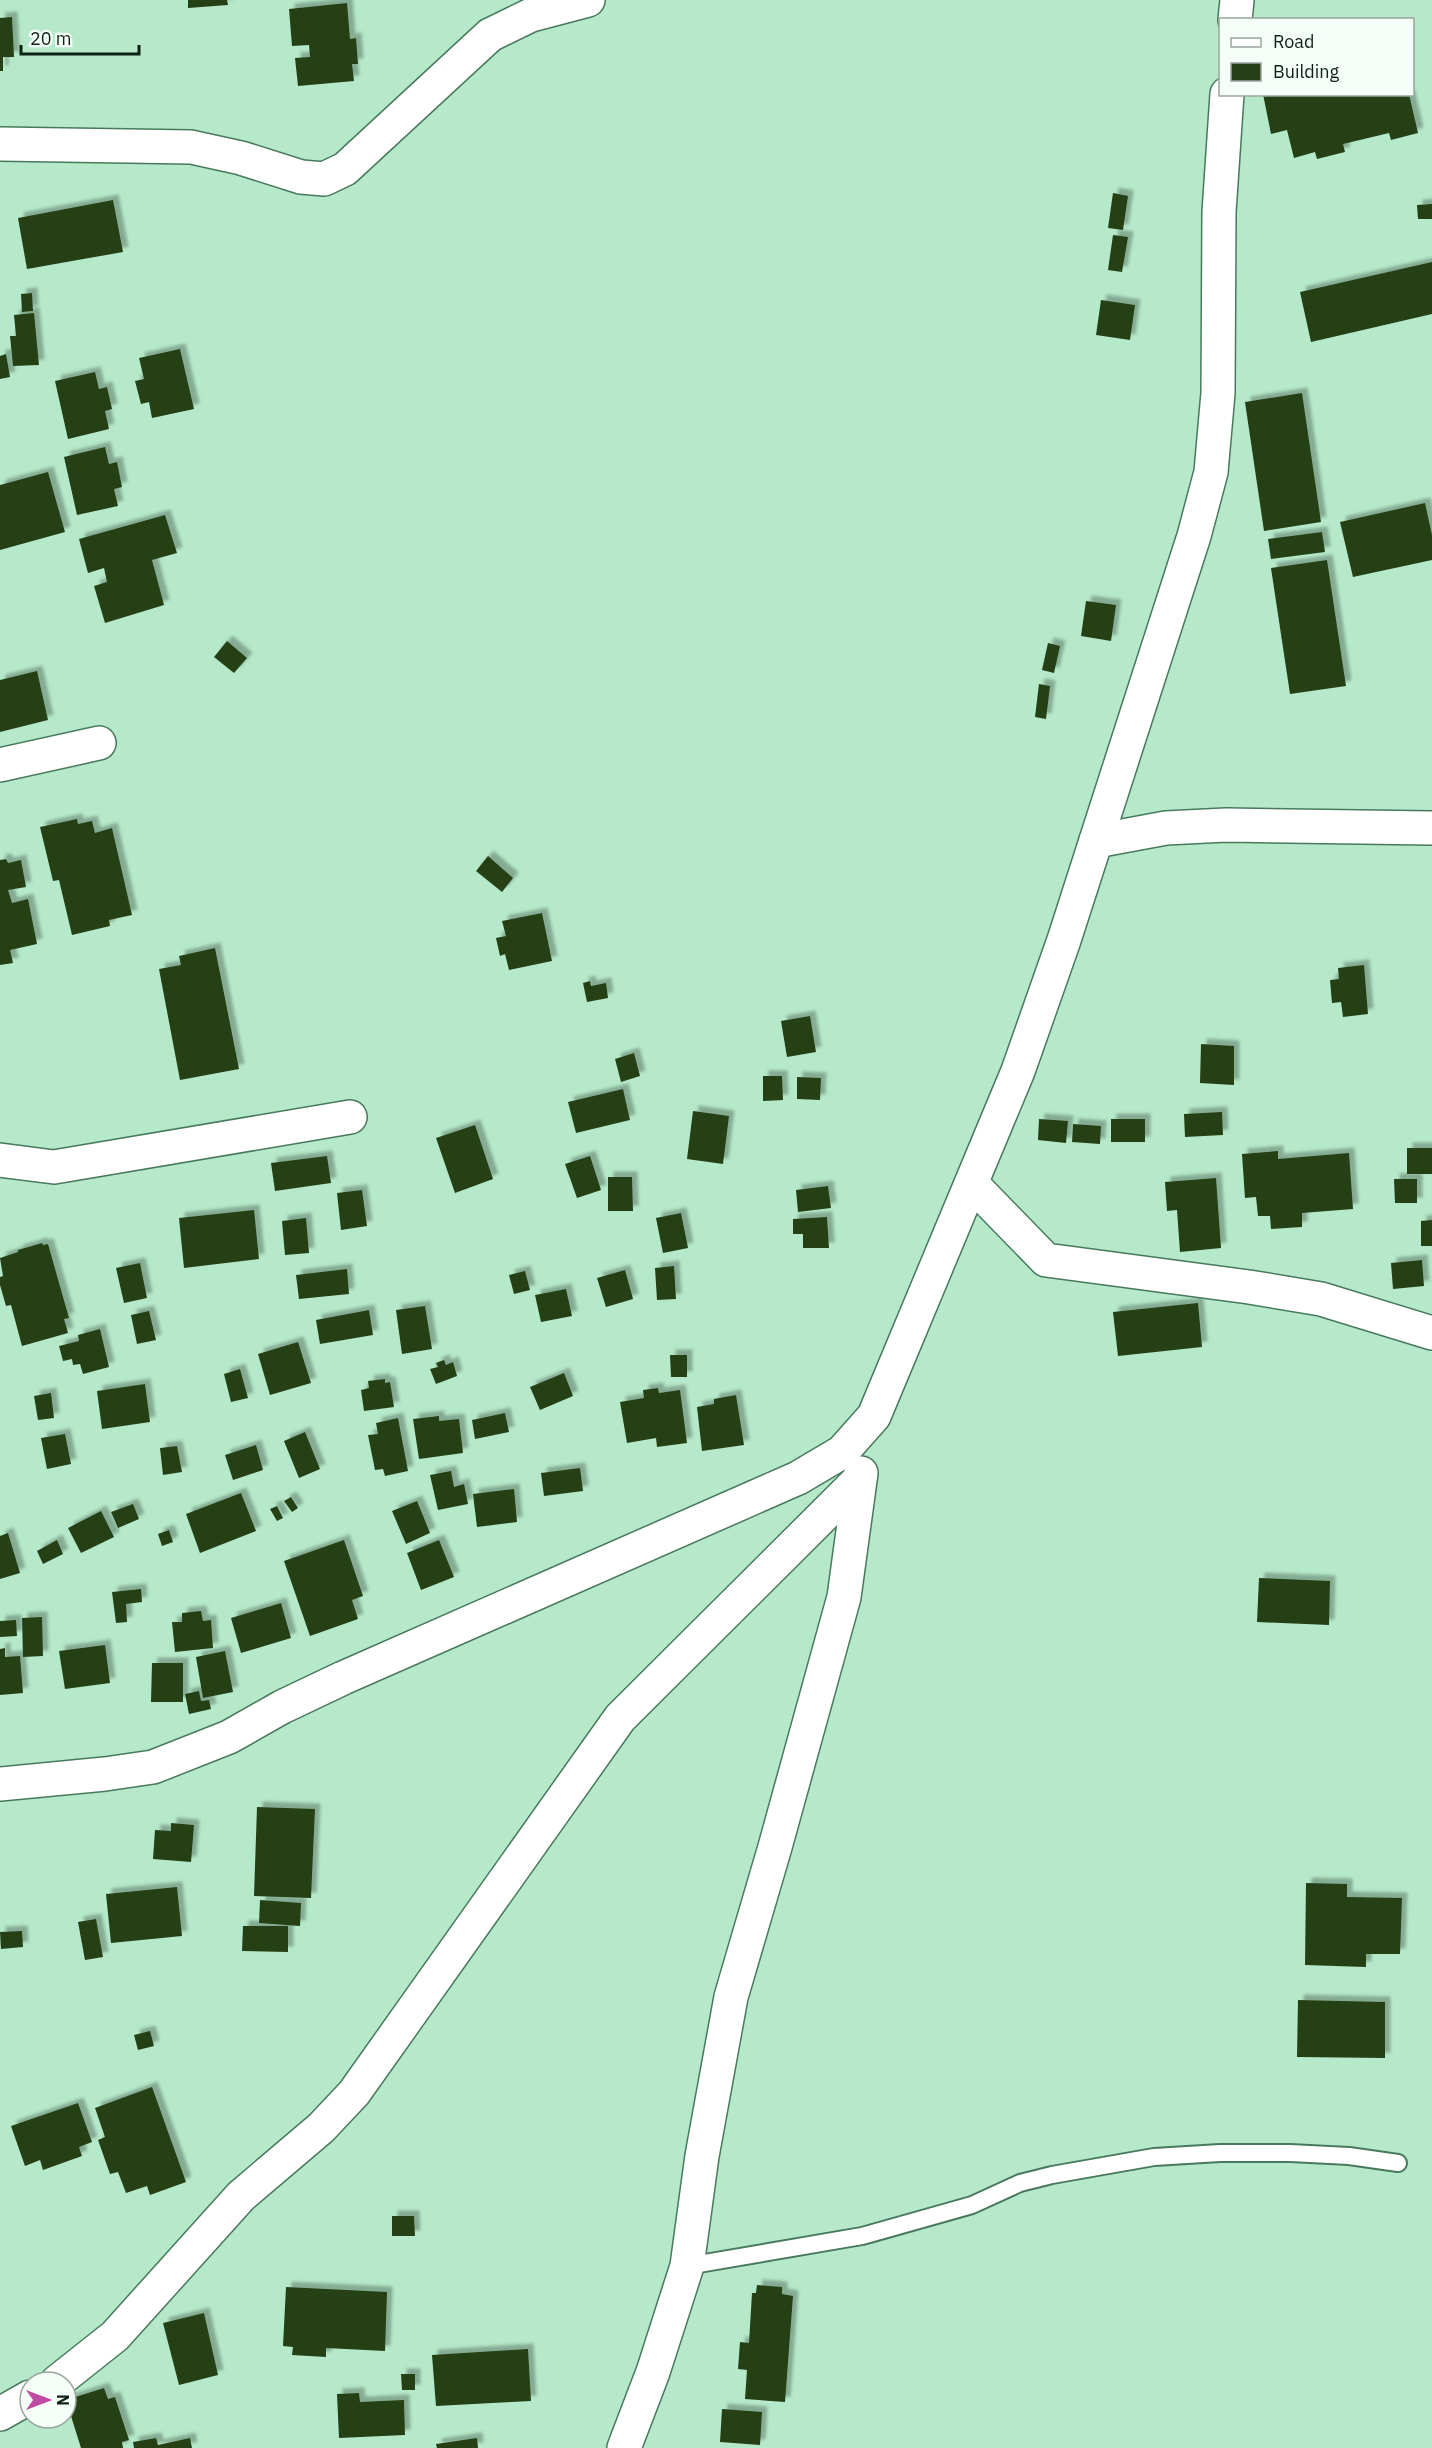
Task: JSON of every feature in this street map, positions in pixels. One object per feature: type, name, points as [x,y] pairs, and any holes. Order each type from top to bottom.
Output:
[{"type":"street","points":[[0,144],[191,147],[241,158],[302,177],[324,179],[345,169],[490,35],[531,15],[588,0]]},
{"type":"street","points":[[1235,18],[1237,0]]},
{"type":"street","points":[[624,2448],[653,2372],[687,2266],[702,2156],[730,1997],[775,1847],[844,1597],[859,1480],[874,1416],[1018,1071],[1096,841],[1194,536],[1211,472],[1218,393],[1219,212],[1227,96]]},
{"type":"street","points":[[0,765],[99,743]]},
{"type":"street","points":[[1096,841],[1166,828],[1214,826],[1432,828]]},
{"type":"street","points":[[0,1160],[54,1167],[350,1117]]},
{"type":"street","points":[[972,1184],[1046,1260],[1321,1299],[1432,1334]]},
{"type":"street","points":[[0,1784],[81,1777],[153,1767],[229,1737],[282,1707],[343,1678],[798,1478],[842,1452],[874,1416]]},
{"type":"street","points":[[72,2370],[115,2336],[241,2196],[321,2128],[354,2093],[620,1718],[859,1480]]},
{"type":"street","points":[[0,2414],[18,2404]]},
{"type":"lane","points":[[687,2266],[862,2236],[972,2205],[1020,2183],[1154,2157],[1220,2153],[1290,2153],[1349,2156],[1398,2163]]},
{"type":"building","points":[[188,0],[227,0],[228,5],[188,8]]},
{"type":"building","points":[[347,3],[350,39],[356,38],[358,64],[352,64],[354,81],[298,86],[295,58],[310,57],[309,45],[292,46],[289,9]]},
{"type":"building","points":[[12,17],[14,57],[3,57],[3,71],[0,71],[0,18]]},
{"type":"building","points":[[1263,96],[1409,96],[1418,133],[1391,140],[1389,133],[1343,144],[1345,152],[1317,159],[1315,152],[1294,158],[1287,130],[1271,134]]},
{"type":"building","points":[[1113,193],[1128,196],[1123,230],[1108,228]]},
{"type":"building","points":[[113,200],[123,252],[27,269],[18,218]]},
{"type":"building","points":[[1432,204],[1432,219],[1418,219],[1417,205]]},
{"type":"building","points":[[1113,235],[1128,237],[1122,272],[1108,270]]},
{"type":"building","points":[[1432,262],[1432,314],[1311,342],[1300,292]]},
{"type":"building","points":[[32,293],[33,311],[22,312],[21,294]]},
{"type":"building","points":[[1101,300],[1135,305],[1130,340],[1096,335]]},
{"type":"building","points":[[34,313],[39,365],[13,366],[10,336],[16,336],[14,315]]},
{"type":"building","points":[[180,349],[194,409],[152,418],[149,402],[141,404],[135,381],[144,379],[139,358]]},
{"type":"building","points":[[6,354],[10,377],[0,379],[0,356]]},
{"type":"building","points":[[95,372],[99,389],[107,387],[112,409],[105,411],[109,429],[68,439],[55,381]]},
{"type":"building","points":[[1302,393],[1321,522],[1264,531],[1245,402]]},
{"type":"building","points":[[105,447],[109,464],[117,462],[122,487],[114,489],[118,506],[77,515],[64,457]]},
{"type":"building","points":[[48,472],[65,532],[0,550],[0,485]]},
{"type":"building","points":[[1425,503],[1432,535],[1432,560],[1353,577],[1340,522]]},
{"type":"building","points":[[165,515],[177,553],[152,560],[164,605],[105,623],[94,586],[107,582],[104,568],[88,573],[79,539]]},
{"type":"building","points":[[1322,532],[1325,552],[1271,559],[1268,539]]},
{"type":"building","points":[[1327,560],[1346,686],[1290,694],[1271,568]]},
{"type":"building","points":[[1086,601],[1116,605],[1111,641],[1081,636]]},
{"type":"building","points":[[227,641],[247,658],[234,673],[214,657]]},
{"type":"building","points":[[1048,643],[1060,646],[1054,673],[1042,670]]},
{"type":"building","points":[[37,671],[48,720],[0,732],[0,680]]},
{"type":"building","points":[[1039,684],[1050,686],[1046,719],[1035,717]]},
{"type":"building","points":[[77,819],[78,824],[92,821],[95,833],[112,828],[132,915],[109,920],[110,926],[72,935],[59,880],[53,881],[40,827]]},
{"type":"building","points":[[488,856],[513,878],[502,892],[476,871]]},
{"type":"building","points":[[6,859],[8,863],[21,860],[26,887],[8,890],[12,903],[28,899],[37,944],[10,950],[13,963],[0,965],[0,860]]},
{"type":"building","points":[[542,913],[552,961],[509,970],[505,954],[500,956],[496,938],[506,936],[502,921]]},
{"type":"building","points":[[215,948],[239,1069],[180,1080],[159,969],[181,965],[179,956]]},
{"type":"building","points":[[1364,965],[1368,1014],[1343,1017],[1341,1002],[1332,1003],[1330,980],[1339,979],[1338,968]]},
{"type":"building","points":[[590,981],[591,986],[606,983],[608,998],[587,1002],[583,983]]},
{"type":"building","points":[[810,1016],[816,1052],[787,1057],[781,1021]]},
{"type":"building","points":[[1201,1044],[1234,1046],[1234,1085],[1200,1083]]},
{"type":"building","points":[[634,1053],[640,1076],[621,1082],[615,1059]]},
{"type":"building","points":[[763,1076],[782,1076],[783,1100],[763,1101]]},
{"type":"building","points":[[797,1077],[821,1078],[820,1100],[797,1099]]},
{"type":"building","points":[[623,1089],[630,1120],[576,1133],[568,1102]]},
{"type":"building","points":[[693,1111],[729,1116],[723,1164],[687,1159]]},
{"type":"building","points":[[1222,1112],[1223,1135],[1185,1137],[1184,1114]]},
{"type":"building","points":[[1039,1119],[1068,1121],[1066,1143],[1038,1140]]},
{"type":"building","points":[[1111,1119],[1145,1119],[1145,1142],[1111,1142]]},
{"type":"building","points":[[1073,1124],[1101,1126],[1100,1144],[1072,1142]]},
{"type":"building","points":[[475,1125],[493,1179],[455,1193],[436,1138]]},
{"type":"building","points":[[1407,1148],[1432,1148],[1432,1174],[1407,1174]]},
{"type":"building","points":[[1278,1151],[1278,1159],[1349,1153],[1353,1209],[1302,1213],[1302,1227],[1271,1229],[1270,1216],[1258,1216],[1256,1197],[1245,1198],[1242,1154]]},
{"type":"building","points":[[327,1156],[331,1183],[275,1191],[271,1163]]},
{"type":"building","points":[[590,1156],[601,1190],[577,1198],[565,1164]]},
{"type":"building","points":[[608,1177],[632,1177],[633,1211],[608,1211]]},
{"type":"building","points":[[1216,1178],[1221,1248],[1180,1252],[1177,1210],[1167,1211],[1165,1182]]},
{"type":"building","points":[[1394,1179],[1417,1179],[1417,1203],[1395,1203]]},
{"type":"building","points":[[828,1186],[831,1208],[798,1212],[796,1190]]},
{"type":"building","points":[[362,1190],[367,1226],[341,1230],[337,1193]]},
{"type":"building","points":[[254,1210],[259,1259],[184,1268],[179,1218]]},
{"type":"building","points":[[681,1213],[688,1248],[663,1253],[656,1218]]},
{"type":"building","points":[[827,1217],[829,1248],[803,1248],[803,1234],[793,1234],[793,1219]]},
{"type":"building","points":[[306,1218],[309,1253],[285,1255],[282,1221]]},
{"type":"building","points":[[1432,1220],[1432,1246],[1421,1246],[1421,1221]]},
{"type":"building","points":[[42,1243],[43,1245],[48,1244],[69,1318],[64,1319],[68,1333],[22,1346],[11,1305],[6,1306],[0,1285],[0,1277],[3,1276],[0,1258]]},
{"type":"building","points":[[1422,1260],[1424,1286],[1393,1289],[1391,1263]]},
{"type":"building","points":[[140,1263],[147,1298],[124,1303],[116,1268]]},
{"type":"building","points":[[674,1266],[676,1299],[657,1300],[655,1268]]},
{"type":"building","points":[[347,1269],[349,1294],[299,1299],[296,1275]]},
{"type":"building","points":[[625,1270],[633,1299],[606,1307],[597,1278]]},
{"type":"building","points":[[525,1271],[530,1290],[514,1294],[509,1275]]},
{"type":"building","points":[[566,1289],[572,1316],[541,1322],[535,1295]]},
{"type":"building","points":[[1198,1303],[1202,1347],[1118,1356],[1113,1312]]},
{"type":"building","points":[[425,1306],[432,1349],[402,1354],[396,1310]]},
{"type":"building","points":[[369,1310],[373,1335],[320,1344],[316,1320]]},
{"type":"building","points":[[149,1311],[156,1340],[137,1344],[131,1315]]},
{"type":"building","points":[[100,1329],[109,1367],[83,1374],[80,1364],[73,1365],[72,1359],[63,1361],[59,1346],[79,1341],[78,1335]]},
{"type":"building","points":[[298,1342],[311,1383],[270,1395],[258,1354]]},
{"type":"building","points":[[670,1355],[687,1355],[687,1377],[671,1377]]},
{"type":"building","points":[[444,1360],[446,1365],[453,1362],[457,1376],[436,1384],[430,1369],[438,1367],[436,1363]]},
{"type":"building","points":[[240,1369],[248,1398],[231,1402],[224,1374]]},
{"type":"building","points":[[564,1373],[573,1396],[540,1410],[530,1387]]},
{"type":"building","points":[[385,1379],[385,1383],[390,1382],[394,1407],[364,1411],[361,1390],[369,1388],[368,1381]]},
{"type":"building","points":[[145,1384],[150,1422],[102,1429],[97,1391]]},
{"type":"building","points":[[658,1388],[659,1393],[680,1390],[687,1443],[657,1447],[656,1438],[627,1443],[620,1402],[644,1398],[643,1390]]},
{"type":"building","points":[[51,1393],[54,1418],[38,1420],[34,1396]]},
{"type":"building","points":[[736,1395],[744,1445],[702,1451],[697,1407],[714,1404],[714,1399]]},
{"type":"building","points":[[505,1413],[509,1432],[475,1439],[472,1420]]},
{"type":"building","points":[[439,1416],[439,1421],[459,1419],[463,1453],[419,1459],[413,1419]]},
{"type":"building","points":[[398,1418],[408,1471],[385,1476],[383,1469],[375,1470],[368,1435],[378,1434],[376,1423]]},
{"type":"building","points":[[305,1432],[320,1469],[299,1478],[284,1441]]},
{"type":"building","points":[[65,1434],[71,1464],[47,1469],[41,1438]]},
{"type":"building","points":[[256,1445],[263,1470],[233,1480],[225,1455]]},
{"type":"building","points":[[177,1446],[182,1472],[163,1475],[160,1448]]},
{"type":"building","points":[[580,1468],[583,1491],[544,1496],[541,1473]]},
{"type":"building","points":[[451,1471],[454,1487],[464,1484],[468,1504],[438,1510],[430,1475]]},
{"type":"building","points":[[514,1489],[517,1522],[477,1527],[473,1494]]},
{"type":"building","points":[[241,1493],[256,1531],[200,1553],[186,1514]]},
{"type":"building","points":[[291,1497],[298,1508],[292,1512],[284,1501]]},
{"type":"building","points":[[417,1501],[430,1533],[406,1544],[392,1511]]},
{"type":"building","points":[[133,1504],[139,1519],[118,1528],[111,1512]]},
{"type":"building","points":[[277,1506],[283,1518],[277,1521],[270,1509]]},
{"type":"building","points":[[101,1511],[114,1537],[81,1553],[68,1528]]},
{"type":"building","points":[[169,1530],[173,1542],[162,1546],[158,1534]]},
{"type":"building","points":[[8,1533],[20,1573],[0,1579],[0,1536]]},
{"type":"building","points":[[57,1540],[63,1554],[43,1564],[37,1551]]},
{"type":"building","points":[[344,1540],[363,1596],[352,1600],[358,1619],[310,1636],[284,1561]]},
{"type":"building","points":[[439,1540],[454,1577],[421,1590],[407,1553]]},
{"type":"building","points":[[1259,1578],[1330,1581],[1329,1625],[1257,1622]]},
{"type":"building","points":[[141,1589],[142,1602],[126,1604],[127,1622],[116,1623],[112,1592]]},
{"type":"building","points":[[281,1603],[291,1638],[241,1653],[231,1618]]},
{"type":"building","points":[[201,1611],[203,1621],[211,1620],[213,1648],[175,1652],[172,1622],[182,1622],[182,1613]]},
{"type":"building","points":[[42,1617],[43,1656],[23,1657],[22,1618]]},
{"type":"building","points":[[16,1620],[17,1636],[0,1637],[0,1621]]},
{"type":"building","points":[[105,1645],[110,1683],[65,1689],[59,1651]]},
{"type":"building","points":[[5,1648],[5,1657],[20,1656],[23,1693],[0,1695],[0,1649]]},
{"type":"building","points":[[225,1651],[233,1692],[203,1698],[196,1657]]},
{"type":"building","points":[[152,1663],[183,1663],[183,1702],[151,1702]]},
{"type":"building","points":[[199,1691],[201,1701],[209,1700],[211,1709],[189,1714],[185,1694]]},
{"type":"building","points":[[257,1807],[315,1809],[311,1898],[254,1896]]},
{"type":"building","points":[[171,1823],[194,1825],[191,1862],[153,1859],[155,1830],[171,1831]]},
{"type":"building","points":[[1306,1883],[1347,1884],[1347,1897],[1402,1898],[1400,1954],[1366,1954],[1366,1967],[1305,1965]]},
{"type":"building","points":[[177,1887],[182,1936],[111,1943],[106,1894]]},
{"type":"building","points":[[260,1900],[301,1903],[300,1926],[259,1923]]},
{"type":"building","points":[[96,1919],[103,1957],[85,1960],[78,1922]]},
{"type":"building","points":[[243,1926],[288,1926],[288,1952],[242,1951]]},
{"type":"building","points":[[22,1931],[23,1947],[1,1949],[0,1932]]},
{"type":"building","points":[[1298,2000],[1385,2002],[1385,2058],[1297,2057]]},
{"type":"building","points":[[150,2031],[154,2046],[138,2050],[134,2035]]},
{"type":"building","points":[[152,2087],[186,2182],[150,2195],[147,2186],[126,2193],[118,2172],[110,2174],[98,2140],[105,2137],[95,2108]]},
{"type":"building","points":[[78,2103],[92,2142],[79,2147],[82,2156],[43,2170],[40,2160],[25,2166],[11,2126]]},
{"type":"building","points":[[392,2216],[414,2216],[415,2236],[392,2236]]},
{"type":"building","points":[[757,2285],[782,2287],[782,2294],[793,2296],[785,2402],[745,2399],[747,2370],[738,2369],[740,2342],[749,2343],[752,2293],[756,2293]]},
{"type":"building","points":[[286,2287],[387,2292],[385,2351],[326,2348],[326,2357],[292,2355],[293,2347],[283,2346]]},
{"type":"building","points":[[204,2313],[218,2375],[179,2385],[163,2323]]},
{"type":"building","points":[[528,2349],[531,2401],[436,2406],[432,2355]]},
{"type":"building","points":[[401,2374],[415,2374],[415,2390],[402,2390]]},
{"type":"building","points":[[104,2388],[108,2399],[115,2397],[129,2440],[122,2442],[123,2448],[81,2448],[75,2430],[78,2430],[78,2396]]},
{"type":"building","points":[[359,2393],[360,2402],[404,2400],[405,2435],[339,2438],[337,2394]]},
{"type":"building","points":[[722,2409],[762,2412],[760,2445],[720,2442]]},
{"type":"building","points":[[156,2438],[158,2445],[190,2438],[192,2448],[134,2448],[133,2442]]},
{"type":"building","points":[[477,2438],[478,2448],[437,2448],[436,2444]]}]
